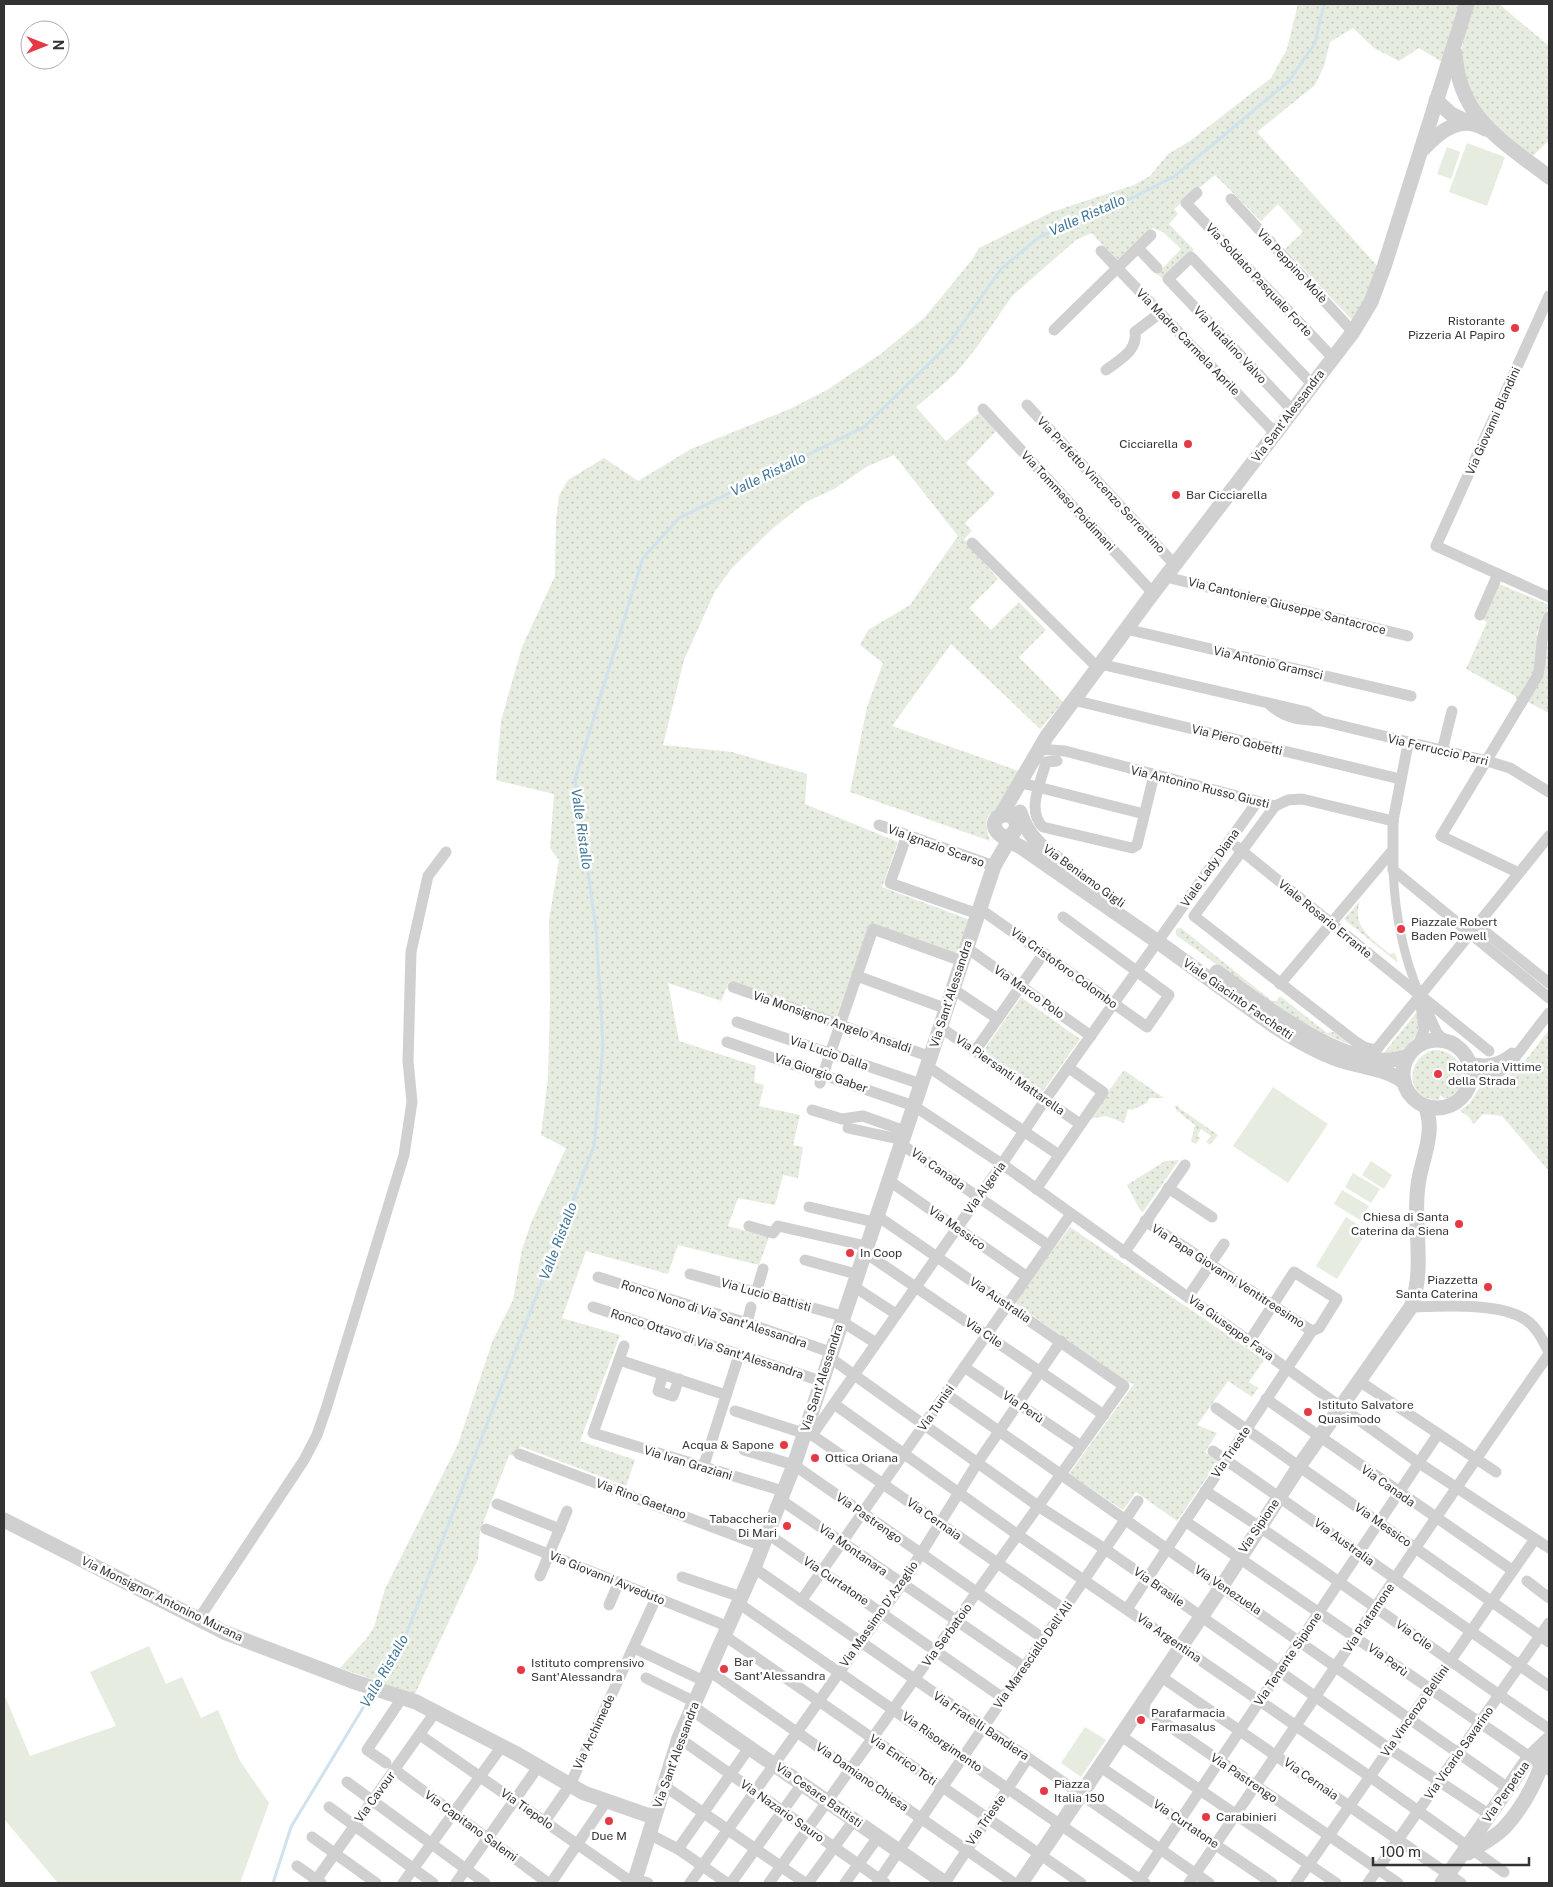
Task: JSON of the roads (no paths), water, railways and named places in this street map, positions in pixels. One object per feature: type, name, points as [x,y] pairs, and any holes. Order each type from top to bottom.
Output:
[{"type":"street","name":"Via Sant'Alessandra","points":[[1022,783],[1038,749],[1073,700],[1152,593],[1353,332],[1371,302],[1384,267],[1467,4]]},
{"type":"street","points":[[1455,43],[1456,70],[1461,89],[1469,105],[1480,120],[1497,136],[1549,177]]},
{"type":"street","points":[[1436,100],[1458,100],[1469,105]]},
{"type":"street","points":[[1436,100],[1451,114],[1497,136]]},
{"type":"street","points":[[1421,151],[1438,134],[1453,125],[1468,122]]},
{"type":"street","name":"Via Soldato Pasquale Forte","points":[[1197,192],[1186,203],[1333,358]]},
{"type":"street","name":"Via Peppino Molè","points":[[1231,199],[1353,332]]},
{"type":"street","points":[[1054,330],[1151,236]]},
{"type":"street","points":[[1138,248],[1157,268]]},
{"type":"street","name":"Via Madre Carmela Aprile","points":[[1101,251],[1275,433]]},
{"type":"street","name":"Via Natalino Valvo","points":[[1293,411],[1168,278],[1191,257],[1313,385]]},
{"type":"street","name":"Via Giovanni Blandini","points":[[1498,574],[1436,546],[1549,296]]},
{"type":"street","points":[[1106,370],[1132,350],[1136,341],[1135,332],[1160,313]]},
{"type":"street","name":"Via Prefetto Vincenzo Serrentino","points":[[1027,405],[1170,571]]},
{"type":"street","name":"Via Tommaso Poidimani","points":[[983,410],[1152,593]]},
{"type":"street","points":[[972,543],[1098,666]]},
{"type":"street","name":"Via Cantoniere Giuseppe Santacroce","points":[[1170,571],[1408,636]]},
{"type":"street","points":[[1480,615],[1498,574],[1549,597]]},
{"type":"street","points":[[1519,873],[1441,836],[1538,675],[1549,617]]},
{"type":"street","name":"Via Antonio Gramsci","points":[[1126,630],[1411,696]]},
{"type":"street","name":"Via Ferruccio Parri","points":[[1098,666],[1268,704],[1280,714],[1306,720],[1322,721],[1408,744],[1487,761],[1510,768],[1549,792]]},
{"type":"street","name":"Via Piero Gobetti","points":[[1073,700],[1400,779]]},
{"type":"street","points":[[1442,751],[1452,712]]},
{"type":"street","points":[[1047,736],[1066,751]]},
{"type":"street","points":[[1408,744],[1393,821],[1392,870],[1397,920],[1410,972],[1421,999],[1437,1033],[1445,1041],[1460,1049],[1469,1062],[1471,1082],[1464,1096],[1451,1106],[1442,1117],[1427,1147]]},
{"type":"street","points":[[1038,749],[1066,751]]},
{"type":"street","name":"Via Antonino Russo Giusti","points":[[1066,751],[1275,806],[1288,800],[1302,799],[1393,821]]},
{"type":"street","points":[[1057,761],[1046,762],[1033,811],[1036,821],[1043,827],[1132,848],[1137,845],[1154,775]]},
{"type":"street","points":[[1022,783],[1144,814]]},
{"type":"street","points":[[994,866],[1010,837],[1022,783]]},
{"type":"street","points":[[994,866],[1010,837],[1013,816],[1001,815],[1022,783]]},
{"type":"street","name":"Viale Lady Diana","points":[[1161,938],[1257,802]]},
{"type":"street","name":"Via Beniamo Gigli","points":[[1018,806],[1027,830],[1046,851],[1161,938]]},
{"type":"street","points":[[1275,806],[1194,916],[1364,1048],[1376,1050],[1421,999],[1474,929],[1549,836]]},
{"type":"street","name":"Via Ignazio Scarso","points":[[878,825],[994,866]]},
{"type":"street","name":"Via Cristoforo Colombo","points":[[908,835],[890,883],[979,912],[1044,954],[1147,1027],[1169,995],[1137,972]]},
{"type":"street","points":[[1010,837],[1046,851]]},
{"type":"street","name":"Via Beniamo Gigli","points":[[1010,837],[1161,938]]},
{"type":"street","name":"Viale Rosario Errante","points":[[1229,842],[1332,924],[1421,999],[1490,1051]]},
{"type":"street","points":[[1280,984],[1392,851]]},
{"type":"street","points":[[198,1620],[304,1460],[317,1435],[327,1406],[404,1155],[412,1102],[408,1061],[411,952],[428,876],[446,852]]},
{"type":"street","name":"Via Sant'Alessandra","points":[[638,1882],[653,1817],[679,1738],[754,1568],[807,1432],[841,1318],[994,866]]},
{"type":"street","points":[[1392,870],[1549,983]]},
{"type":"street","points":[[1062,917],[1137,972]]},
{"type":"street","name":"Via Marco Polo","points":[[857,976],[874,929],[965,955],[1021,986],[1091,1036]]},
{"type":"street","points":[[1474,929],[1549,998]]},
{"type":"street","name":"Via Algeria","points":[[807,1432],[834,1404],[914,1286],[1161,938]]},
{"type":"street","name":"Viale Giacinto Facchetti","points":[[1161,938],[1314,1037],[1369,1057],[1389,1061],[1413,1052]]},
{"type":"street","name":"Viale Giacinto Facchetti","points":[[1161,938],[1294,1039],[1337,1060],[1389,1072],[1404,1082]]},
{"type":"street","points":[[975,1050],[1044,954]]},
{"type":"street","points":[[821,1078],[857,976],[946,1009]]},
{"type":"street","name":"Via Monsignor Angelo Ansaldi","points":[[733,988],[839,1025],[929,1061]]},
{"type":"street","points":[[953,989],[998,1019]]},
{"type":"street","points":[[1421,999],[1424,1030],[1405,1064],[1404,1082],[1412,1096],[1425,1106],[1433,1108],[1451,1106]]},
{"type":"street","points":[[1469,1062],[1478,1064],[1504,1060],[1525,1042],[1549,1013]]},
{"type":"street","name":"Via Lucio Dalla","points":[[737,1022],[921,1084]]},
{"type":"street","name":"Via Piersanti Mattarella","points":[[940,1027],[1080,1124]]},
{"type":"street","points":[[1413,1052],[1431,1041],[1445,1041]]},
{"type":"street","name":"Via Giorgio Gaber","points":[[727,1042],[821,1078],[914,1106]]},
{"type":"street","points":[[1471,1082],[1502,1070],[1516,1058],[1525,1042]]},
{"type":"street","points":[[929,1061],[1024,1132],[1059,1155]]},
{"type":"street","points":[[1036,1189],[1103,1092],[1069,1068]]},
{"type":"street","name":"Via Giuseppe Fava","points":[[914,1106],[1002,1164],[1419,1463],[1549,1548]]},
{"type":"street","points":[[1425,1106],[1430,1122],[1427,1147]]},
{"type":"street","points":[[812,1110],[842,1119],[863,1116],[903,1138]]},
{"type":"street","points":[[848,1128],[903,1138]]},
{"type":"street","name":"Via Canada","points":[[903,1138],[978,1198],[1048,1245]]},
{"type":"street","name":"Via Sipione","points":[[1021,1883],[1222,1586],[1238,1557],[1300,1465],[1411,1307],[1417,1292],[1418,1279],[1415,1212],[1420,1175],[1427,1147]]},
{"type":"street","points":[[1124,1253],[1185,1165]]},
{"type":"street","name":"Via Messico","points":[[888,1180],[1026,1276]]},
{"type":"street","points":[[1168,1188],[1212,1217]]},
{"type":"street","points":[[809,1207],[875,1219]]},
{"type":"street","name":"Via Tunisi","points":[[801,1601],[946,1394],[985,1334],[1071,1214]]},
{"type":"street","name":"Via Australia","points":[[875,1219],[936,1256],[1124,1386]]},
{"type":"street","name":"Via Papa Giovanni Ventitreesimo","points":[[1145,1221],[1312,1331]]},
{"type":"street","points":[[749,1226],[773,1233],[778,1226],[865,1249]]},
{"type":"street","points":[[1188,1297],[1224,1244]]},
{"type":"street","name":"Via Cile","points":[[865,1249],[914,1286],[1104,1415]]},
{"type":"street","points":[[805,1260],[854,1280],[896,1314]]},
{"type":"street","points":[[756,1292],[763,1269]]},
{"type":"street","name":"Via Trieste","points":[[1127,1609],[1312,1331],[1319,1328],[1337,1299],[1294,1272],[1273,1306]]},
{"type":"street","name":"Via Lucio Battisti","points":[[690,1274],[841,1318]]},
{"type":"street","name":"Ronco Nono di Via Sant'Alessandra","points":[[598,1277],[747,1323],[829,1355]]},
{"type":"street","points":[[1249,1342],[1273,1306]]},
{"type":"street","name":"Via Platamone","points":[[1192,1878],[1295,1725],[1377,1608],[1475,1458],[1549,1353],[1535,1329],[1526,1320],[1510,1313],[1469,1306],[1411,1307]]},
{"type":"street","name":"Ronco Ottavo di Via Sant'Alessandra","points":[[593,1307],[821,1381]]},
{"type":"street","points":[[747,1323],[751,1307]]},
{"type":"street","points":[[841,1318],[876,1343]]},
{"type":"street","name":"Via Massimo D'Azeglio","points":[[690,1883],[902,1584],[978,1462],[1061,1341]]},
{"type":"street","points":[[624,1346],[619,1360],[726,1395]]},
{"type":"street","points":[[703,1468],[739,1355]]},
{"type":"street","name":"Via Brasile","points":[[829,1355],[1038,1506],[1105,1549],[1316,1695],[1390,1749],[1490,1815]]},
{"type":"street","name":"Via Ivan Graziani","points":[[619,1360],[593,1434],[703,1468],[782,1496]]},
{"type":"street","name":"Via Perù","points":[[964,1367],[1080,1446]]},
{"type":"street","points":[[663,1374],[658,1391],[673,1396],[679,1379]]},
{"type":"street","points":[[1358,1381],[1496,1472]]},
{"type":"street","name":"Via Serbatoio","points":[[770,1883],[1124,1386]]},
{"type":"street","name":"Via Venezuela","points":[[946,1394],[1300,1640],[1508,1788]]},
{"type":"street","name":"Via Canada","points":[[1266,1400],[1512,1570]]},
{"type":"street","name":"Via Argentina","points":[[834,1404],[1018,1535],[1472,1847],[1504,1872]]},
{"type":"street","name":"Via Messico","points":[[1216,1408],[1300,1465],[1379,1523],[1545,1639]]},
{"type":"street","name":"Via Cernaia","points":[[735,1411],[807,1432],[1064,1609]]},
{"type":"street","name":"Via Tenente Sipione","points":[[1141,1882],[1160,1850],[1438,1434]]},
{"type":"street","name":"Via Pastrengo","points":[[744,1450],[794,1465],[1044,1639]]},
{"type":"street","name":"Via Australia","points":[[1213,1451],[1280,1496],[1549,1686]]},
{"type":"street","name":"Via Rino Gaetano","points":[[519,1454],[765,1540]]},
{"type":"street","name":"Via Cile","points":[[1205,1491],[1260,1526],[1450,1662],[1549,1729]]},
{"type":"street","name":"Via Montanara","points":[[782,1496],[842,1542],[1024,1667]]},
{"type":"street","name":"Via Maresciallo Dell'Ali","points":[[880,1882],[1002,1698],[1138,1500]]},
{"type":"street","points":[[497,1504],[560,1529]]},
{"type":"street","points":[[540,1576],[567,1511]]},
{"type":"street","name":"Via Monsignor Antonino Murana","points":[[4,1520],[226,1633],[399,1697]]},
{"type":"street","name":"Via Perù","points":[[1185,1521],[1540,1764]]},
{"type":"street","name":"Via Giovanni Avveduto","points":[[486,1529],[620,1582],[727,1631]]},
{"type":"street","name":"Via Vincenzo Bellini","points":[[1296,1883],[1534,1539]]},
{"type":"street","name":"Via Curtatone","points":[[765,1540],[821,1571],[1002,1698]]},
{"type":"street","name":"Via Fratelli Bandiera","points":[[754,1568],[1160,1850],[1192,1878],[1209,1883]]},
{"type":"street","name":"Via Risorgimento","points":[[682,1577],[740,1600],[839,1672],[1141,1882]]},
{"type":"street","points":[[1527,1581],[1549,1598]]},
{"type":"street","points":[[609,1605],[620,1582]]},
{"type":"street","name":"Via Archimede","points":[[545,1822],[570,1785],[656,1598]]},
{"type":"street","name":"Via Vicario Savarino","points":[[1368,1883],[1519,1666],[1545,1639],[1549,1623]]},
{"type":"street","name":"Via Enrico Toti","points":[[727,1631],[818,1700],[1081,1883]]},
{"type":"street","name":"Via Damiano Chiesa","points":[[634,1648],[706,1676],[796,1732],[1014,1883]]},
{"type":"street","name":"Via Cernaia","points":[[1160,1676],[1452,1876]]},
{"type":"street","points":[[646,1678],[693,1705]]},
{"type":"street","points":[[399,1697],[436,1711],[570,1785],[606,1802],[653,1817]]},
{"type":"street","name":"Via Capitano Salemi","points":[[399,1697],[367,1750],[549,1883]]},
{"type":"street","name":"Via Cesare Battisti","points":[[693,1705],[749,1748],[945,1883]]},
{"type":"street","name":"Via Pastrengo","points":[[1140,1706],[1398,1883]]},
{"type":"street","name":"Via Cavour","points":[[317,1882],[373,1800],[390,1767],[420,1735],[436,1711]]},
{"type":"street","name":"Via Tiepolo","points":[[420,1735],[578,1845],[638,1882]]},
{"type":"street","points":[[1121,1736],[1336,1883]]},
{"type":"street","name":"Via Nazario Sauro","points":[[679,1738],[834,1847],[880,1882]]},
{"type":"street","points":[[1452,1876],[1472,1847],[1503,1828],[1519,1808],[1540,1764],[1548,1741]]},
{"type":"street","points":[[403,1883],[502,1746]]},
{"type":"street","points":[[678,1849],[749,1748]]},
{"type":"street","name":"Via Trieste","points":[[945,1883],[1028,1758]]},
{"type":"street","name":"Via Perpetua","points":[[1472,1847],[1508,1788],[1540,1764]]},
{"type":"street","name":"Via Curtatone","points":[[1100,1766],[1272,1883]]},
{"type":"street","points":[[456,1883],[489,1839],[538,1767]]},
{"type":"street","points":[[347,1782],[485,1883]]},
{"type":"street","points":[[731,1883],[802,1784]]},
{"type":"street","points":[[663,1785],[806,1883],[854,1820]]},
{"type":"street","points":[[549,1883],[578,1845],[606,1802]]},
{"type":"street","points":[[329,1807],[433,1883]]},
{"type":"street","points":[[649,1834],[678,1849],[727,1883]]},
{"type":"street","points":[[312,1837],[376,1883]]},
{"type":"street","points":[[845,1883],[878,1837]]},
{"type":"street","points":[[297,1866],[317,1882]]},
{"type":"waterway","name":"Valle Ristallo","points":[[376,1685],[404,1640],[594,1146],[603,1045],[596,929],[575,779],[643,558],[679,518],[864,427],[947,346],[1001,269],[1039,237],[1136,196],[1175,176],[1289,81],[1315,43],[1324,4]]},
{"type":"waterway","name":"Valle Ristallo","points":[[273,1883],[291,1827],[372,1693]]},
{"type":"place","name":"Ristorante Pizzeria Al Papiro","points":[[1515,328]]},
{"type":"place","name":"Cicciarella","points":[[1188,444]]},
{"type":"place","name":"Bar Cicciarella","points":[[1176,495]]},
{"type":"place","name":"Piazzale Robert Baden Powell","points":[[1401,929]]},
{"type":"place","name":"Rotatoria Vittime della Strada","points":[[1438,1074]]},
{"type":"place","name":"Chiesa di Santa Caterina da Siena","points":[[1459,1224]]},
{"type":"place","name":"In Coop","points":[[850,1253]]},
{"type":"place","name":"Piazzetta Santa Caterina","points":[[1488,1287]]},
{"type":"place","name":"Istituto Salvatore Quasimodo","points":[[1308,1412]]},
{"type":"place","name":"Acqua & Sapone","points":[[784,1445]]},
{"type":"place","name":"Ottica Oriana","points":[[815,1458]]},
{"type":"place","name":"Tabaccheria Di Mari","points":[[787,1526]]},
{"type":"place","name":"Bar Sant'Alessandra","points":[[724,1669]]},
{"type":"place","name":"Istituto comprensivo Sant'Alessandra","points":[[521,1670]]},
{"type":"place","name":"Parafarmacia Farmasalus","points":[[1141,1720]]},
{"type":"place","name":"Piazza Italia 150","points":[[1044,1791]]},
{"type":"place","name":"Carabinieri","points":[[1206,1817]]},
{"type":"place","name":"Due M","points":[[609,1821]]}]
